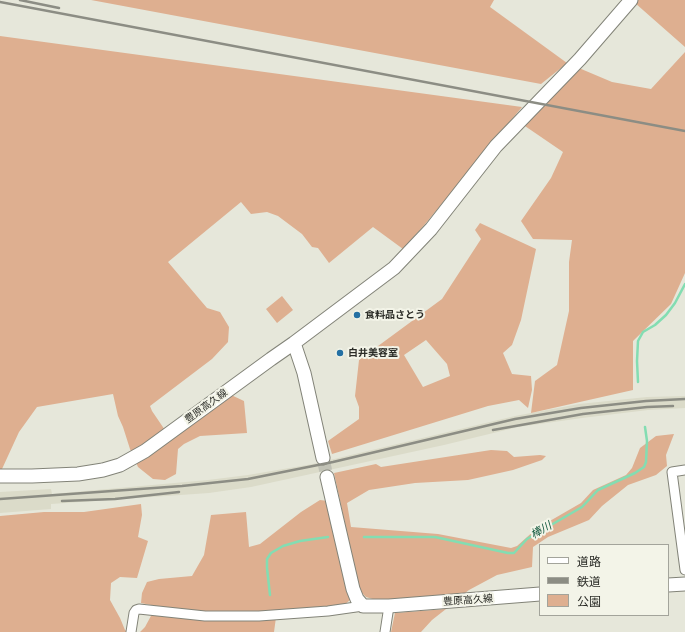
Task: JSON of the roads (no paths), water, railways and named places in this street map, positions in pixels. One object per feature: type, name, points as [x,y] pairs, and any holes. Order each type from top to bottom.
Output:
[{"type":"main road","name":"豊原高久線","points":[[0,476],[78,474],[103,470],[120,465],[145,450],[375,283],[399,263],[431,229],[496,146],[580,59],[631,0]]},
{"type":"main road","points":[[294,343],[304,373],[323,458]]},
{"type":"main road","points":[[328,478],[353,589],[357,599],[363,606]]},
{"type":"main road","points":[[669,585],[685,584]]},
{"type":"main road","name":"豊原高久線","points":[[363,606],[389,606],[539,594]]},
{"type":"street","points":[[685,470],[672,472],[682,528],[685,570]]},
{"type":"street","points":[[131,632],[134,612],[139,609],[204,616],[259,616],[328,611],[363,606]]},
{"type":"street","points":[[385,632],[389,606]]},
{"type":"waterway","name":"棒川","points":[[638,382],[638,341],[643,332],[655,325],[666,315],[675,303],[685,284]]},
{"type":"waterway","name":"棒川","points":[[364,537],[435,537],[514,553],[527,539],[582,507],[598,490],[635,473],[644,467],[646,462],[647,441],[645,427]]},
{"type":"waterway","name":"棒川","points":[[270,595],[267,559],[271,553],[283,546],[300,541],[328,537]]},
{"type":"tunnel","points":[[323,458],[327,477]]},
{"type":"railway","points":[[20,0],[59,8]]},
{"type":"railway","points":[[0,2],[685,131]]},
{"type":"railway","points":[[0,499],[182,486],[248,479],[333,462],[515,419],[581,408],[646,401],[685,399]]},
{"type":"railway","points":[[493,430],[583,414],[647,407],[673,406]]},
{"type":"railway","points":[[62,501],[115,499],[179,492]]},
{"type":"place","name":"食料品さとう","points":[[357,315]]},
{"type":"place","name":"白井美容室","points":[[340,353]]}]
